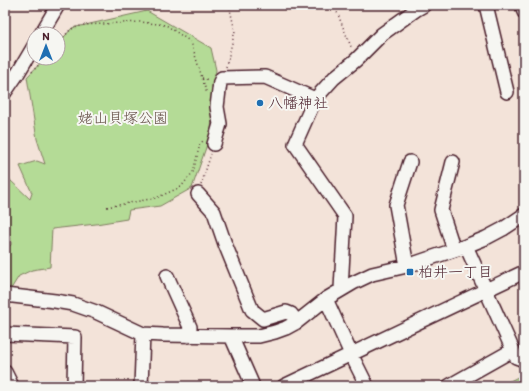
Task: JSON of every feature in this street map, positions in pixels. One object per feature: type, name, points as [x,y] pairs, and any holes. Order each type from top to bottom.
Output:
[{"type":"street","points":[[46,26],[58,5]]},
{"type":"street","points":[[341,289],[345,216],[295,144],[315,99],[334,78],[356,60],[382,34],[417,8],[424,5]]},
{"type":"street","points":[[486,5],[507,92]]},
{"type":"street","points":[[522,5],[524,12]]},
{"type":"street","points":[[5,92],[26,60]]},
{"type":"street","points":[[211,140],[220,124],[217,107],[220,82],[222,78],[265,77],[315,99]]},
{"type":"street","points":[[407,266],[396,205],[410,162]]},
{"type":"street","points":[[453,162],[441,210],[460,248],[487,290],[516,357],[524,360]]},
{"type":"street","points":[[198,194],[214,212],[225,244],[252,310],[263,319],[286,312],[291,314],[297,322]]},
{"type":"street","points":[[5,295],[55,300],[73,304],[96,312],[143,334],[188,336],[259,336],[286,328],[297,322],[341,289],[372,274],[407,266],[486,238],[524,215]]},
{"type":"street","points":[[284,386],[524,272]]},
{"type":"street","points":[[168,276],[190,327],[188,336]]},
{"type":"street","points":[[326,299],[367,386]]},
{"type":"street","points":[[5,334],[75,337],[74,386]]},
{"type":"street","points":[[141,386],[143,334]]},
{"type":"street","points":[[231,336],[253,386]]},
{"type":"street","points":[[449,386],[513,350]]},
{"type":"street","points":[[5,372],[12,386]]},
{"type":"path","points":[[222,78],[228,63],[235,31],[229,5]]},
{"type":"path","points":[[334,5],[356,60]]},
{"type":"path","points":[[66,34],[71,29],[84,25],[140,22],[166,25],[191,42],[208,97]]},
{"type":"path","points":[[198,194],[211,140]]},
{"type":"path","points":[[107,207],[156,198],[181,187],[193,172],[200,144],[211,140]]},
{"type":"green space","name":"姥山貝塚公園","points":[[147,11],[211,48],[216,70],[213,91],[211,133],[192,188],[160,206],[129,210],[127,219],[52,229],[50,267],[32,270],[19,276],[9,292],[5,291],[5,249],[11,245],[11,237],[5,231],[5,165],[10,180],[30,199],[32,193],[20,166],[37,161],[45,164],[37,139],[27,77],[37,66],[66,66],[66,35],[72,28]]},
{"type":"green space","points":[[524,374],[524,386],[500,386]]},
{"type":"place","name":"八幡神社","points":[[260,103]]},
{"type":"place","name":"柏井一丁目","points":[[410,272]]}]
